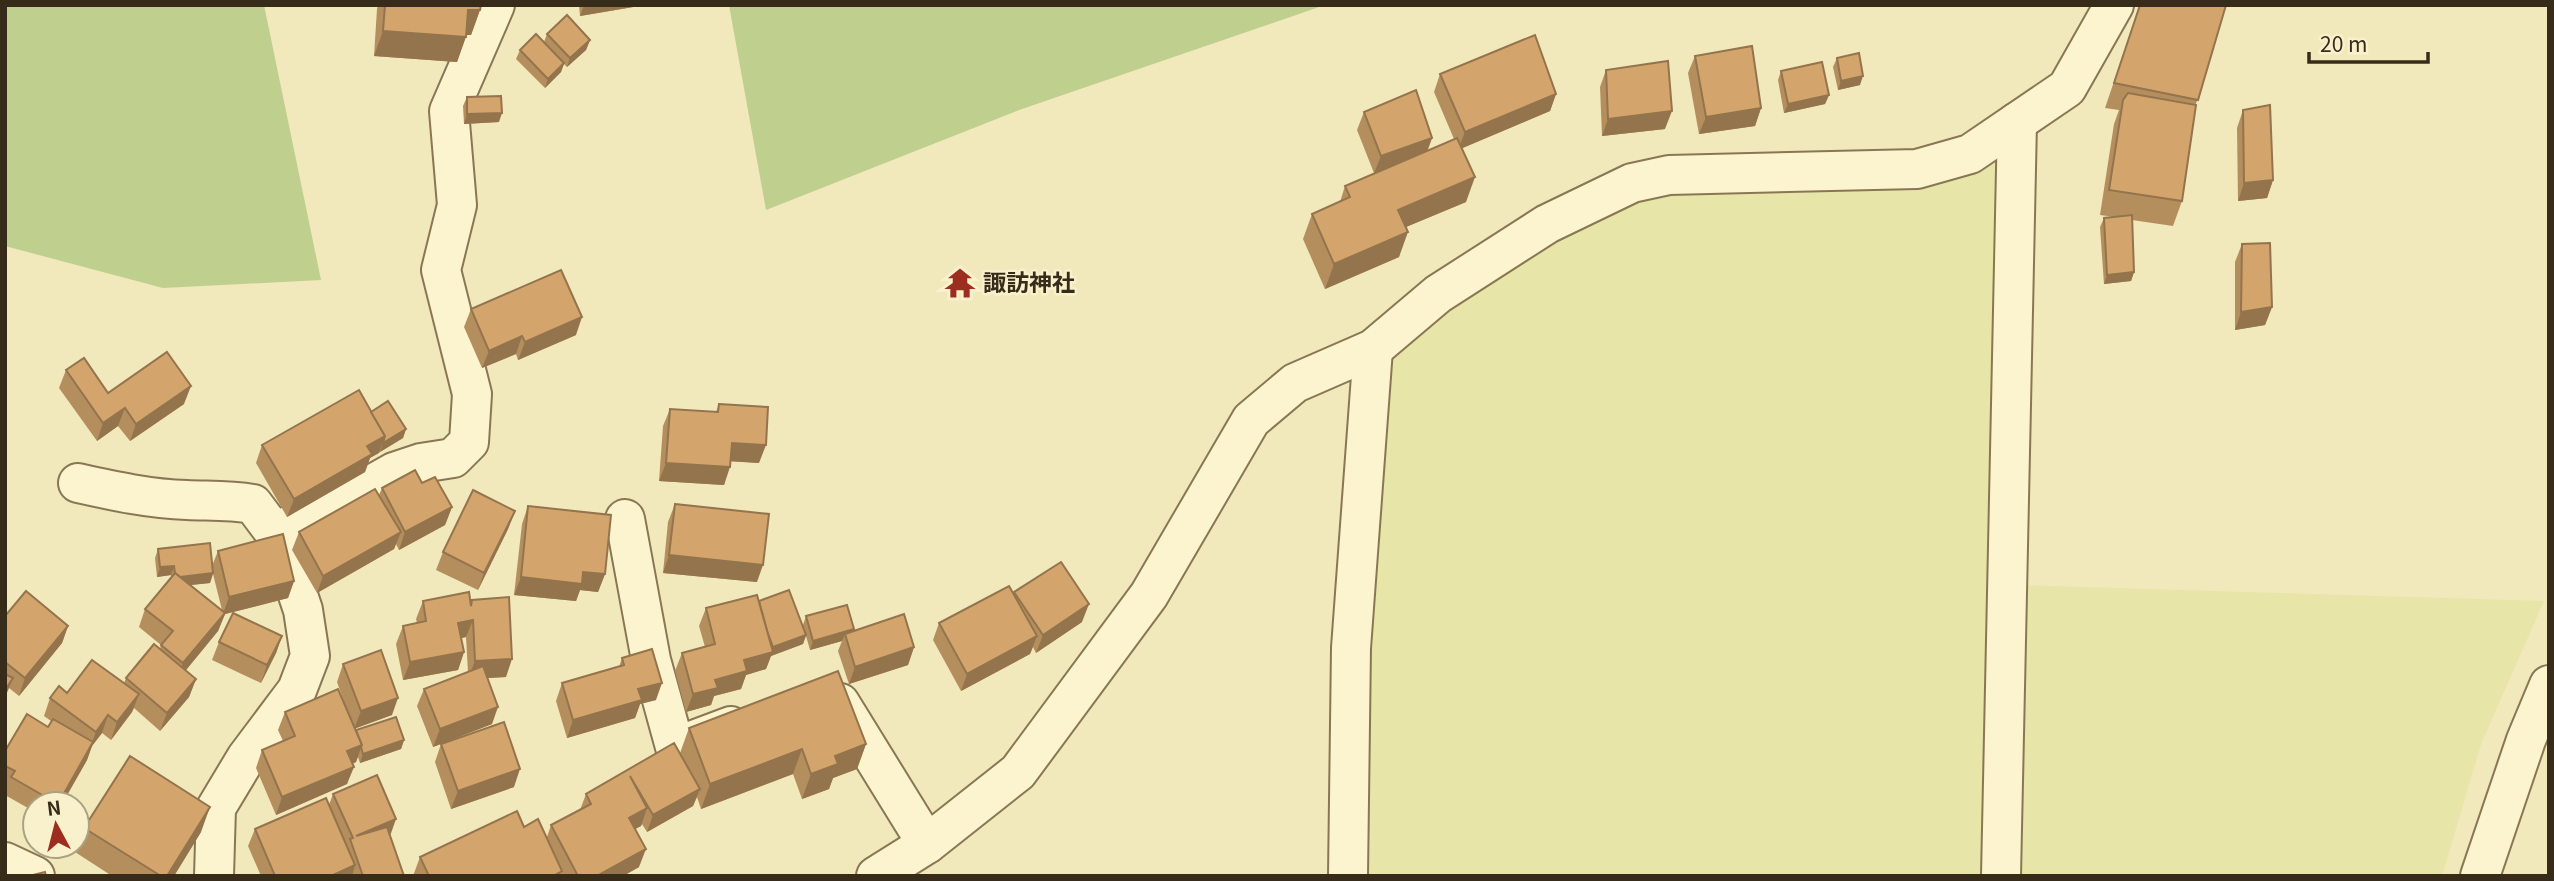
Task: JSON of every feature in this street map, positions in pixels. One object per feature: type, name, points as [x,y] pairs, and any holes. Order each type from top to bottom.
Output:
[{"type":"street","points":[[274,532],[330,508],[394,472],[421,463],[453,458],[469,442],[472,394],[441,270],[457,205],[449,111],[495,5]]},
{"type":"street","points":[[876,876],[927,844],[1018,772],[1149,594],[1251,420],[1295,383],[1373,349],[1438,294],[1547,224],[1632,183],[1669,175],[1917,169],[1970,154],[2067,88],[2114,5]]},
{"type":"street","points":[[2001,876],[2017,122]]},
{"type":"street","points":[[1348,876],[1351,648],[1373,349]]},
{"type":"street","points":[[78,483],[132,495],[187,500],[224,499],[253,504],[274,532],[303,610],[310,656],[297,690],[246,758],[216,808],[214,876]]},
{"type":"street","points":[[625,519],[651,660],[675,747],[758,716]]},
{"type":"street","points":[[2480,876],[2526,740],[2549,685]]},
{"type":"street","points":[[807,699],[834,692],[927,844]]},
{"type":"street","points":[[5,862],[35,876]]},
{"type":"shaded area","points":[[2009,136],[1994,876],[1366,876],[1380,358],[1444,303],[1633,195]]},
{"type":"shaded area","points":[[2012,585],[2544,601],[2481,744],[2442,876],[2009,876]]},
{"type":"green space","points":[[5,5],[264,5],[321,280],[163,288],[5,246]]},
{"type":"green space","points":[[729,5],[1325,5],[1022,109],[766,210]]},
{"type":"building","points":[[385,5],[481,5],[480,10],[468,10],[466,37],[383,31]]},
{"type":"building","points":[[2140,5],[2226,5],[2198,100],[2114,83]]},
{"type":"building","points":[[567,15],[590,40],[570,58],[547,34]]},
{"type":"building","points":[[536,34],[564,63],[548,79],[520,50]]},
{"type":"building","points":[[1535,35],[1556,94],[1465,132],[1440,74]]},
{"type":"building","points":[[1752,46],[1761,108],[1706,117],[1695,56]]},
{"type":"building","points":[[1859,53],[1863,76],[1841,81],[1837,58]]},
{"type":"building","points":[[1668,61],[1672,111],[1608,119],[1606,70]]},
{"type":"building","points":[[1822,62],[1829,95],[1788,104],[1781,71]]},
{"type":"building","points":[[1416,90],[1432,138],[1381,156],[1364,112]]},
{"type":"building","points":[[2128,93],[2196,105],[2182,201],[2109,190],[2123,100]]},
{"type":"building","points":[[501,96],[502,113],[467,114],[467,97]]},
{"type":"building","points":[[2270,105],[2273,180],[2244,183],[2243,110]]},
{"type":"building","points":[[1457,138],[1475,177],[1398,210],[1408,232],[1334,264],[1312,214],[1350,197],[1345,186]]},
{"type":"building","points":[[2132,215],[2134,272],[2107,275],[2104,218]]},
{"type":"building","points":[[2270,243],[2272,307],[2241,312],[2242,244]]},
{"type":"building","points":[[561,270],[582,317],[525,342],[522,336],[489,351],[471,309]]},
{"type":"building","points":[[167,352],[191,386],[136,424],[125,408],[103,423],[66,370],[84,358],[108,393]]},
{"type":"building","points":[[359,390],[385,436],[367,446],[372,454],[294,499],[262,445]]},
{"type":"building","points":[[388,401],[406,429],[383,443],[385,436],[371,412]]},
{"type":"building","points":[[719,404],[768,407],[766,445],[732,443],[730,467],[666,463],[670,409],[718,412]]},
{"type":"building","points":[[415,470],[422,483],[435,477],[452,507],[405,532],[382,488]]},
{"type":"building","points":[[375,489],[401,532],[323,576],[299,532]]},
{"type":"building","points":[[473,490],[515,511],[484,573],[443,552]]},
{"type":"building","points":[[675,504],[769,514],[763,565],[669,555]]},
{"type":"building","points":[[528,506],[611,515],[605,574],[583,572],[582,584],[521,577]]},
{"type":"building","points":[[283,534],[294,581],[229,597],[218,551]]},
{"type":"building","points":[[210,543],[213,573],[180,577],[175,573],[174,566],[160,567],[158,549]]},
{"type":"building","points":[[1061,562],[1089,604],[1043,635],[1014,592]]},
{"type":"building","points":[[175,573],[225,613],[183,663],[161,645],[173,631],[145,609]]},
{"type":"building","points":[[1009,586],[1037,636],[967,674],[939,623]]},
{"type":"building","points":[[789,590],[806,635],[773,647],[759,601]]},
{"type":"building","points":[[26,591],[68,626],[25,678],[5,662],[5,616]]},
{"type":"building","points":[[469,592],[471,606],[472,600],[509,597],[512,659],[475,661],[473,620],[458,623],[464,652],[410,662],[403,626],[426,621],[423,601]]},
{"type":"building","points":[[757,595],[773,652],[744,660],[747,671],[715,680],[718,688],[693,694],[682,653],[715,644],[706,608]]},
{"type":"building","points":[[847,605],[854,629],[813,641],[806,616]]},
{"type":"building","points":[[233,613],[282,636],[267,665],[219,642]]},
{"type":"building","points":[[904,614],[914,647],[855,667],[845,634]]},
{"type":"building","points":[[154,644],[196,679],[167,713],[126,678]]},
{"type":"building","points":[[652,649],[662,683],[638,689],[642,700],[573,720],[562,683],[624,665],[622,658]]},
{"type":"building","points":[[381,650],[398,698],[361,711],[343,664]]},
{"type":"building","points":[[92,660],[139,694],[117,722],[108,715],[96,732],[50,698],[59,686],[67,693]]},
{"type":"building","points":[[483,666],[498,707],[440,729],[424,689]]},
{"type":"building","points":[[838,671],[866,744],[835,756],[838,764],[811,774],[802,749],[710,784],[689,728]]},
{"type":"building","points":[[5,674],[13,678],[5,690]]},
{"type":"building","points":[[338,689],[362,745],[347,751],[354,767],[282,797],[262,750],[295,736],[285,712]]},
{"type":"building","points":[[27,714],[48,727],[53,719],[93,742],[66,790],[34,790],[11,777],[15,771],[5,766],[5,751]]},
{"type":"building","points":[[396,717],[404,740],[363,754],[356,730]]},
{"type":"building","points":[[504,722],[520,769],[458,791],[441,744]]},
{"type":"building","points":[[674,743],[700,789],[653,815],[630,776],[647,808],[629,818],[646,849],[597,876],[578,876],[551,825],[591,804],[586,794]]},
{"type":"building","points":[[130,756],[210,807],[167,876],[161,876],[91,832],[91,817]]},
{"type":"building","points":[[377,775],[396,819],[356,836],[387,827],[404,876],[363,876],[350,839],[353,838],[333,794]]},
{"type":"building","points":[[326,798],[355,865],[331,876],[275,876],[255,829]]},
{"type":"building","points":[[517,811],[524,827],[538,819],[562,871],[553,876],[429,876],[420,857]]},
{"type":"building","points":[[45,872],[46,876],[29,876]]},
{"type":"place","name":"諏訪神社","points":[[960,283]]}]
